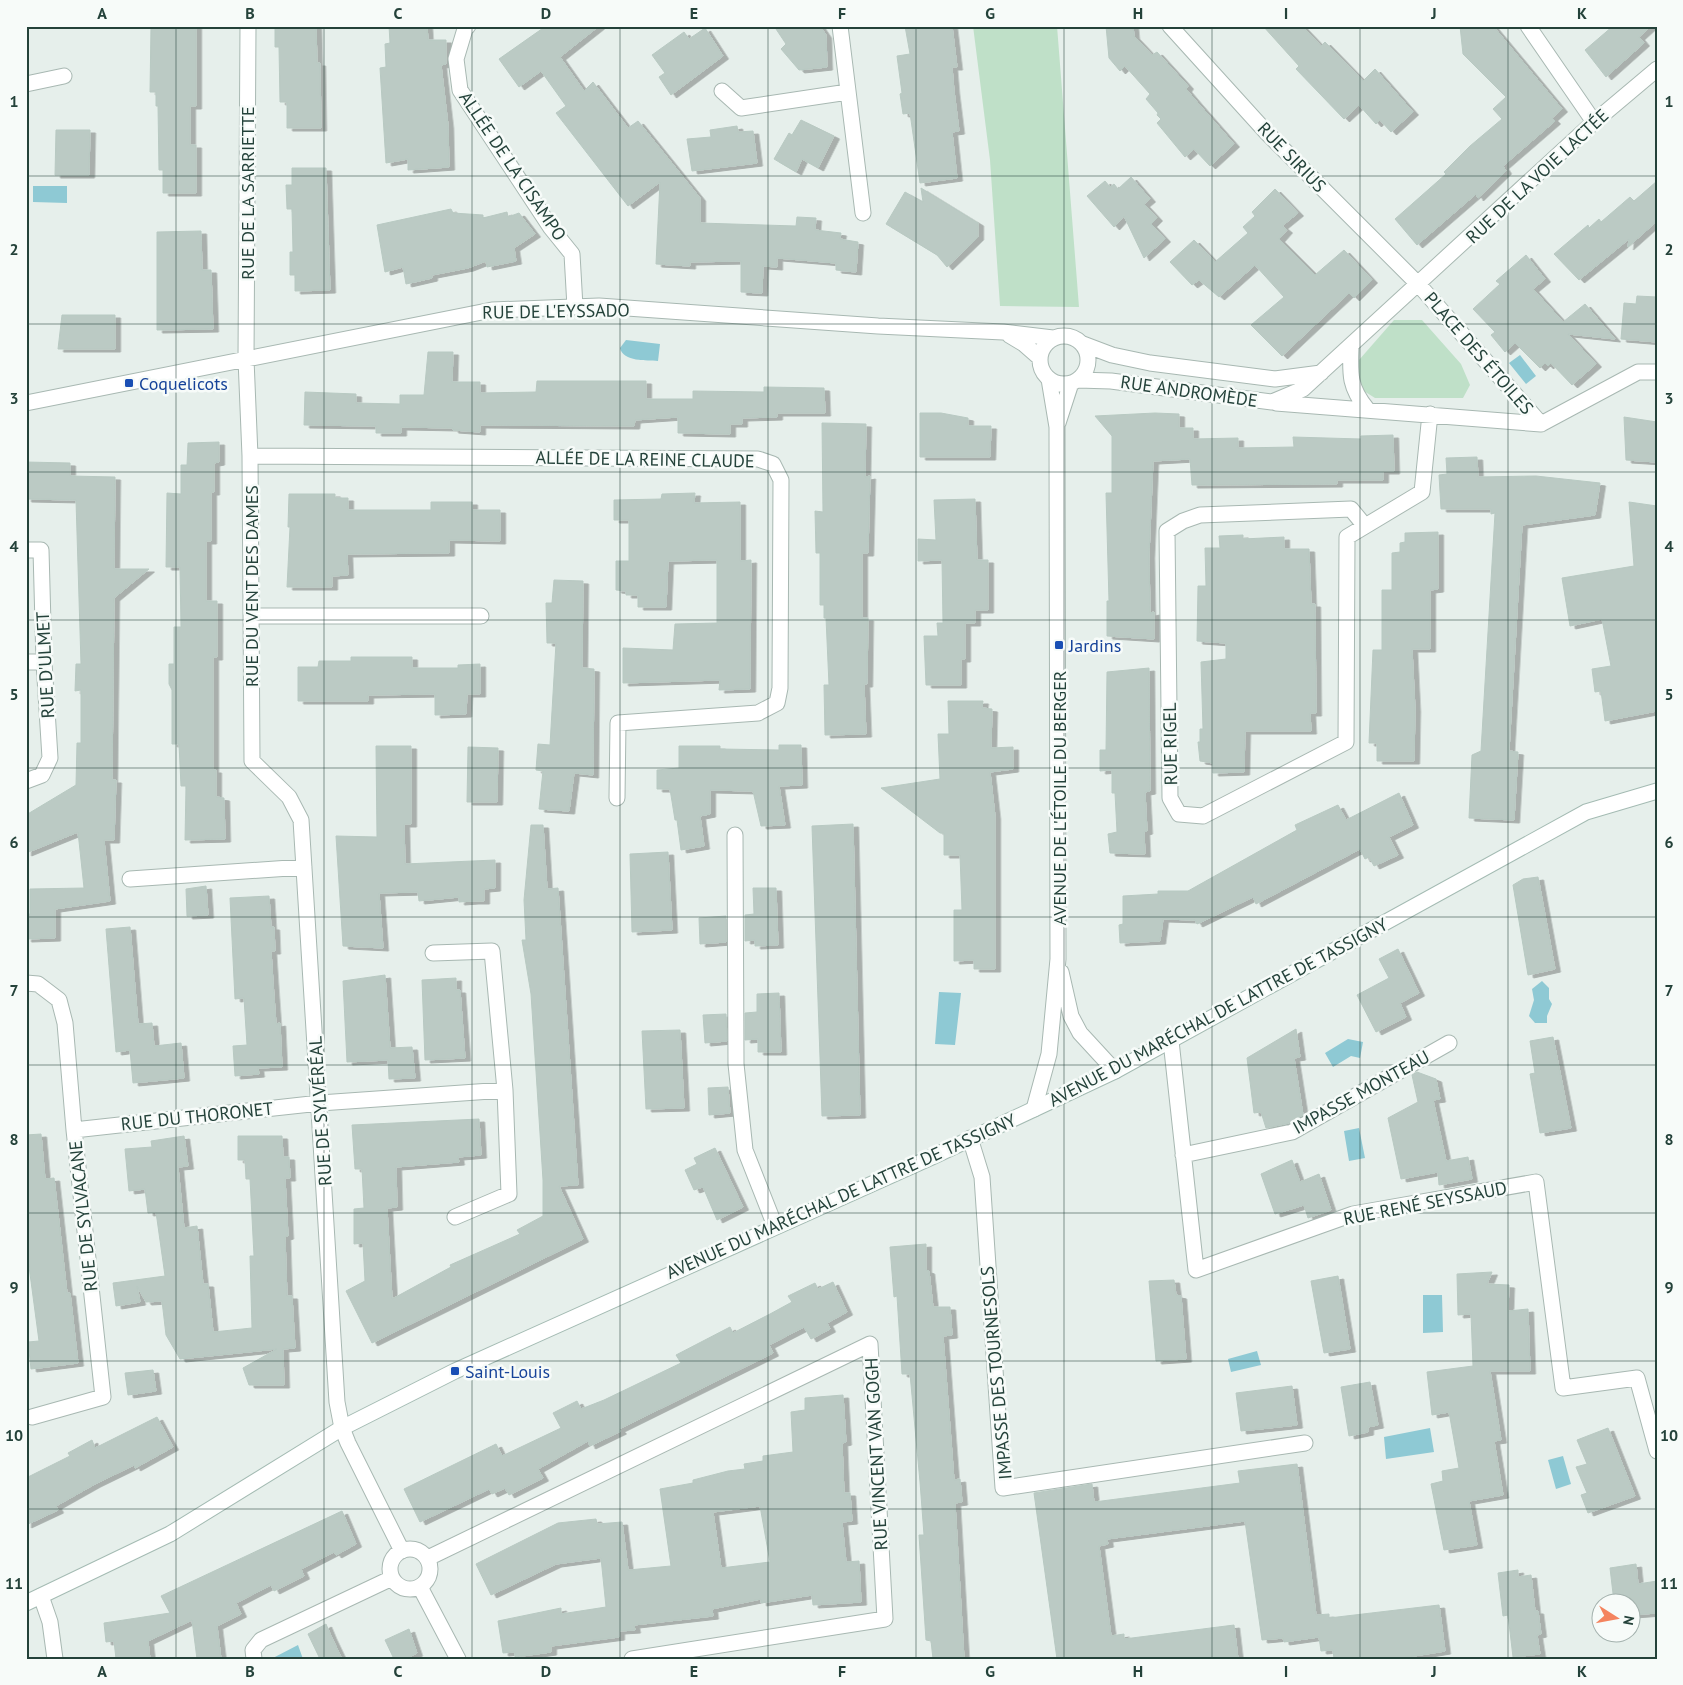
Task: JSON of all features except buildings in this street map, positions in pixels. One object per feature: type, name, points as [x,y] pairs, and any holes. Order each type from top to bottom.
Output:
[{"type":"street","name":"RUE DE LA SARRIETTE","points":[[246,359],[248,26]]},
{"type":"street","name":"ALLÉE DE LA CISAMPO","points":[[468,26],[465,29],[456,59],[460,90],[551,228],[572,254],[575,307]]},
{"type":"street","points":[[840,26],[863,212]]},
{"type":"street","name":"RUE SIRIUS","points":[[1170,26],[1267,133],[1419,285]]},
{"type":"street","points":[[1528,26],[1594,122]]},
{"type":"street","name":"RUE DE LA VOIE LACTÉE","points":[[1419,285],[1594,122],[1657,70]]},
{"type":"street","points":[[26,84],[64,76]]},
{"type":"street","points":[[722,91],[740,108],[848,92]]},
{"type":"street","name":"RUE ANDROMÈDE","points":[[1074,382],[1111,381],[1272,402],[1303,389],[1419,285]]},
{"type":"street","name":"PLACE DES ÉTOILES","points":[[1419,285],[1542,424]]},
{"type":"street","name":"RUE DE L'EYSSADO","points":[[26,403],[492,310],[599,306],[878,326],[1003,332],[1053,338]]},
{"type":"street","name":"RUE DE L'EYSSADO","points":[[1003,332],[1024,344],[1040,358]]},
{"type":"street","points":[[1069,336],[1083,344],[1088,360],[1087,368],[1074,382],[1063,384],[1049,379],[1043,373],[1040,358],[1042,350],[1053,338],[1069,336]]},
{"type":"street","name":"RUE ANDROMÈDE","points":[[1083,344],[1112,355],[1150,363],[1275,379],[1321,373]]},
{"type":"street","points":[[1351,347],[1352,385],[1357,398],[1366,410]]},
{"type":"street","name":"RUE DU VENT DES DAMES","points":[[246,359],[250,456],[252,761],[288,798]]},
{"type":"street","points":[[1542,424],[1638,372],[1657,372]]},
{"type":"street","name":"AVENUE DE L'ÉTOILE DU BERGER","points":[[1034,1109],[1049,1054],[1058,958],[1056,427],[1049,379]]},
{"type":"street","name":"AVENUE DE L'ÉTOILE DU BERGER","points":[[1056,427],[1074,382]]},
{"type":"street","name":"PLACE DES ÉTOILES","points":[[1272,402],[1542,424]]},
{"type":"street","name":"RUE RIGEL","points":[[1365,526],[1352,509],[1200,515],[1183,521],[1167,531],[1170,798],[1179,814],[1203,816],[1346,742],[1347,537],[1422,492],[1430,414]]},
{"type":"street","name":"ALLÉE DE LA REINE CLAUDE","points":[[250,456],[758,458],[773,464],[781,480],[780,688],[776,703],[758,713],[618,723],[617,798]]},
{"type":"street","name":"RUE D'ULMET","points":[[26,550],[41,550],[44,662],[50,758],[42,775],[26,781]]},
{"type":"street","points":[[251,616],[481,616]]},
{"type":"street","points":[[26,662],[44,662]]},
{"type":"street","name":"AVENUE DU MARÉCHAL DE LATTRE DE TASSIGNY","points":[[26,1603],[170,1534],[342,1428],[511,1345],[1115,1071],[1586,812],[1657,792]]},
{"type":"street","name":"RUE DE SYLVÉRÉAL","points":[[288,798],[301,820],[338,1402],[342,1428],[402,1551]]},
{"type":"street","points":[[736,836],[736,1064],[745,1150],[775,1226]]},
{"type":"street","points":[[130,879],[304,868]]},
{"type":"street","points":[[434,953],[492,951],[505,1090],[510,1194],[455,1217]]},
{"type":"street","name":"AVENUE DE L'ÉTOILE DU BERGER","points":[[1058,958],[1071,1016],[1080,1033],[1115,1071]]},
{"type":"street","name":"RUE DE SYLVACANE","points":[[26,983],[38,984],[59,1000],[65,1023],[74,1130],[103,1397],[32,1417]]},
{"type":"street","name":"RUE RENÉ SEYSSAUD","points":[[1171,1041],[1196,1270],[1352,1214],[1536,1182],[1563,1388],[1637,1378],[1657,1451]]},
{"type":"street","name":"IMPASSE MONTEAU","points":[[1183,1155],[1292,1132],[1449,1043]]},
{"type":"street","name":"RUE DU THORONET","points":[[74,1130],[320,1103],[505,1090]]},
{"type":"street","name":"IMPASSE DES TOURNESOLS","points":[[970,1138],[982,1177],[1003,1488],[1305,1443]]},
{"type":"street","name":"RUE VINCENT VAN GOGH","points":[[428,1558],[870,1344],[885,1619],[632,1659]]},
{"type":"street","points":[[412,1548],[419,1550],[428,1558],[431,1569],[430,1575],[420,1587],[405,1589],[398,1586],[392,1578],[391,1562],[394,1556],[402,1551],[412,1548]]},
{"type":"street","points":[[254,1659],[253,1650],[261,1640],[392,1578]]},
{"type":"street","points":[[420,1587],[458,1659]]},
{"type":"street","points":[[41,1596],[50,1622],[55,1659]]},
{"type":"green space","points":[[973,26],[1057,26],[1079,307],[1000,306],[990,160]]},
{"type":"green space","points":[[1394,320],[1422,320],[1461,364],[1470,385],[1463,398],[1375,398],[1359,388],[1359,360]]},
{"type":"water","points":[[33,186],[67,186],[67,203],[33,202]]},
{"type":"water","points":[[626,340],[660,344],[658,361],[626,356],[620,348]]},
{"type":"water","points":[[1520,355],[1536,376],[1526,384],[1509,363]]},
{"type":"water","points":[[1542,981],[1549,988],[1549,999],[1552,1004],[1547,1016],[1547,1023],[1535,1023],[1529,1016],[1534,1000],[1532,989]]},
{"type":"water","points":[[939,992],[961,993],[955,1045],[935,1044]]},
{"type":"water","points":[[1348,1039],[1363,1042],[1360,1058],[1351,1056],[1333,1067],[1325,1053]]},
{"type":"water","points":[[1359,1128],[1365,1158],[1349,1161],[1344,1131]]},
{"type":"water","points":[[1423,1295],[1442,1295],[1443,1332],[1423,1333]]},
{"type":"water","points":[[1257,1351],[1261,1365],[1231,1372],[1228,1359]]},
{"type":"water","points":[[1430,1428],[1434,1452],[1386,1459],[1384,1437]]},
{"type":"water","points":[[1563,1456],[1571,1484],[1556,1489],[1548,1460]]},
{"type":"water","points":[[298,1645],[303,1659],[271,1659]]},
{"type":"place","name":"Coquelicots","points":[[129,383]]},
{"type":"place","name":"Jardins","points":[[1059,645]]},
{"type":"place","name":"Saint-Louis","points":[[455,1371]]}]
